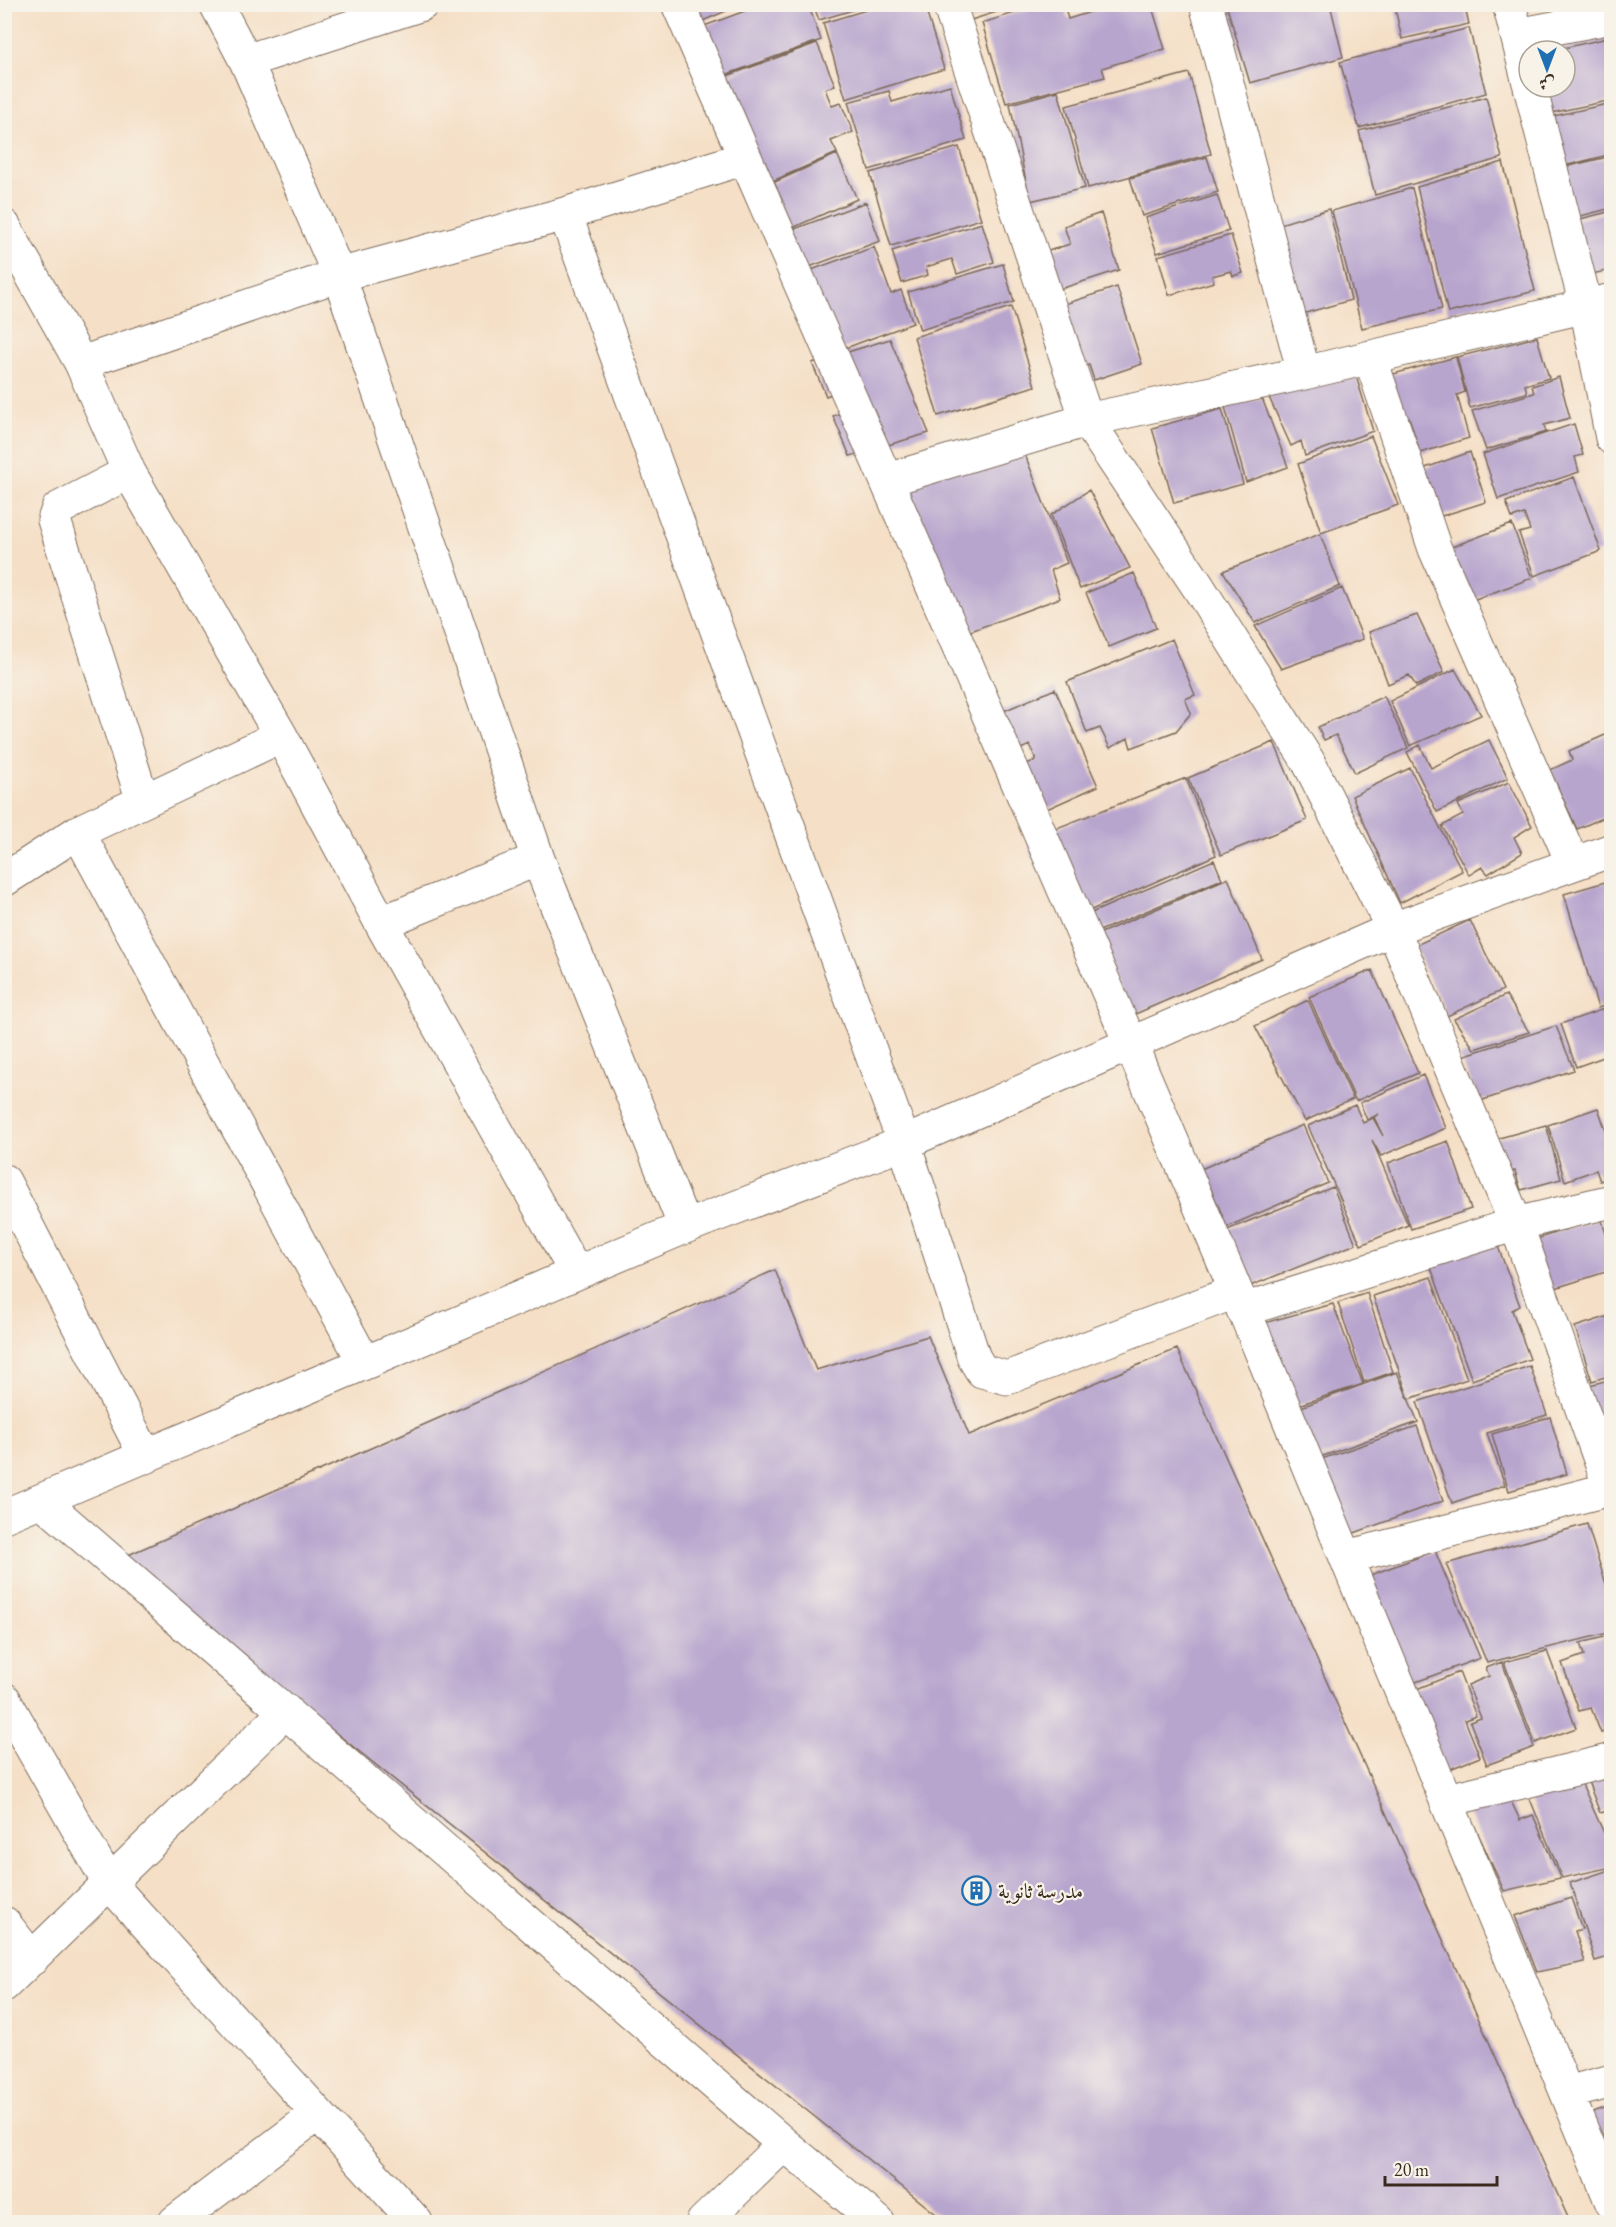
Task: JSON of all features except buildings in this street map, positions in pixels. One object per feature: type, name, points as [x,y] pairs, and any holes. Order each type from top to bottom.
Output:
[{"type":"street","points":[[216,4],[246,61],[339,275],[538,859],[685,1227]]},
{"type":"street","points":[[246,61],[422,4]]},
{"type":"street","points":[[678,4],[887,480],[1239,1301],[1448,1800],[1611,2203]]},
{"type":"street","points":[[949,4],[1087,420],[1199,588],[1308,761],[1393,929],[1516,1224],[1611,1491],[1347,1557]]},
{"type":"street","points":[[1206,4],[1304,373]]},
{"type":"street","points":[[1518,39],[1513,20],[1611,17]]},
{"type":"street","points":[[1533,99],[1599,303],[1611,438]]},
{"type":"street","points":[[81,363],[339,275],[565,214],[745,158]]},
{"type":"street","points":[[565,214],[904,1143],[974,1358],[982,1371],[993,1376],[1007,1378],[1239,1301],[1516,1224],[1611,1201]]},
{"type":"street","points":[[4,226],[81,363],[129,472],[281,736],[381,923],[576,1273]]},
{"type":"street","points":[[887,480],[1087,420],[1304,373],[1599,303]]},
{"type":"street","points":[[1370,357],[1435,549],[1573,864]]},
{"type":"street","points":[[129,472],[58,509],[54,520],[144,801]]},
{"type":"street","points":[[4,880],[78,832],[281,736]]},
{"type":"street","points":[[78,832],[364,1362]]},
{"type":"street","points":[[4,1516],[685,1227],[904,1143],[1393,929],[1611,850]]},
{"type":"street","points":[[381,923],[538,859]]},
{"type":"street","points":[[4,1181],[146,1457]]},
{"type":"street","points":[[42,1501],[878,2223]]},
{"type":"street","points":[[4,1699],[109,1883],[416,2223]]},
{"type":"street","points":[[4,1985],[286,1711]]},
{"type":"street","points":[[1448,1800],[1611,1760]]},
{"type":"street","points":[[4,1923],[32,1959]]},
{"type":"street","points":[[1567,2093],[1611,2081]]},
{"type":"street","points":[[175,2223],[317,2114]]},
{"type":"street","points":[[703,2223],[784,2144]]},
{"type":"place","name":"مدرسة ثانوية","points":[[977,1891]]}]
